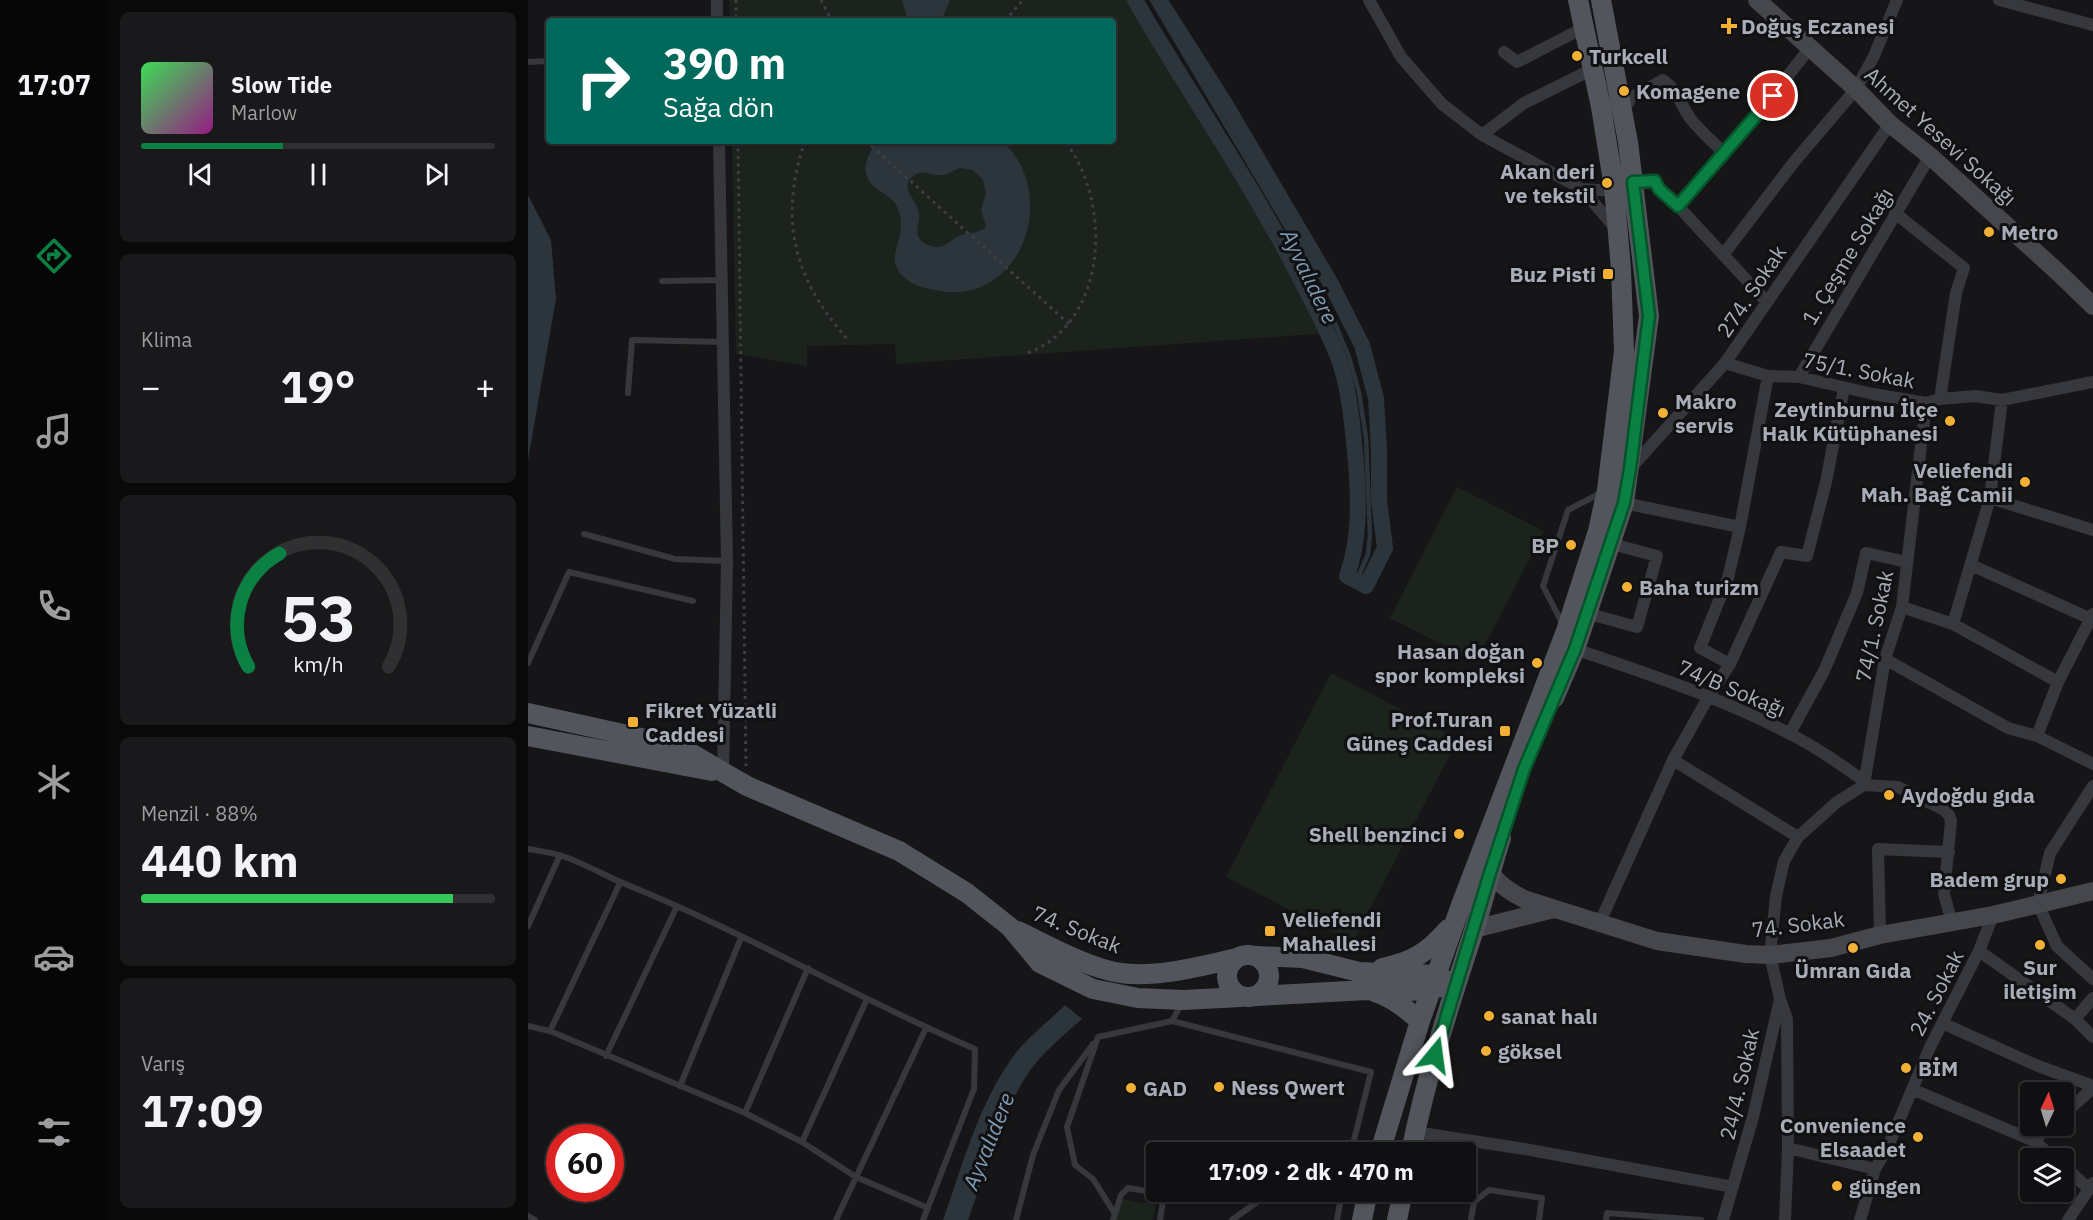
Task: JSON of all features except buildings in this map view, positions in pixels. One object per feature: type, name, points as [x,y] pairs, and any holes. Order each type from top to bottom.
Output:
[{"type":"main road","points":[[1413,1142],[1455,985],[1490,873],[1524,769],[1571,640],[1606,490],[1624,351],[1618,231],[1615,191],[1601,107],[1578,0]]},
{"type":"main road","points":[[1383,1142],[1420,1021],[1456,921],[1571,640],[1586,613],[1612,544],[1624,503],[1649,316],[1628,142],[1601,0]]},
{"type":"main road","name":"Ahmet Yesevi Sokağı","points":[[1764,2],[1809,49],[1856,89],[1890,124],[1930,156],[2093,306]]},
{"type":"main road","points":[[528,713],[659,742],[692,754],[747,786],[899,851],[967,893],[1010,927]]},
{"type":"main road","points":[[528,736],[723,774]]},
{"type":"main road","points":[[1484,849],[1490,873],[1511,892],[1554,909]]},
{"type":"main road","name":"74. Sokak","points":[[1474,929],[1554,909],[1657,940],[1770,956],[1831,948],[1880,935],[1993,915],[2093,891]]},
{"type":"main road","points":[[1363,981],[1393,966],[1416,958],[1432,948],[1456,921]]},
{"type":"main road","name":"74. Sokak","points":[[1010,927],[1078,960],[1120,973],[1152,974],[1246,957],[1303,958],[1363,981]]},
{"type":"main road","name":"74. Sokak","points":[[1010,927],[1040,963],[1093,989],[1138,998],[1183,1000],[1249,997],[1363,981]]},
{"type":"main road","points":[[1246,957],[1262,960],[1269,973],[1267,987],[1249,997],[1230,989],[1226,975],[1231,962],[1246,957]]},
{"type":"main road","points":[[1363,981],[1434,982],[1455,985]]},
{"type":"main road","points":[[1363,981],[1420,1021]]},
{"type":"main road","points":[[1362,1220],[1366,1202]]},
{"type":"main road","points":[[1397,1220],[1401,1202]]},
{"type":"street","points":[[717,0],[717,18]]},
{"type":"street","points":[[1723,255],[1794,162],[1856,89],[1874,56],[1897,0]]},
{"type":"street","points":[[1999,0],[2093,25]]},
{"type":"street","points":[[1373,1],[1401,57],[1442,104],[1482,135],[1582,189],[1618,231]]},
{"type":"street","points":[[1504,52],[1517,62],[1583,28]]},
{"type":"street","points":[[1678,206],[1760,111],[1809,49]]},
{"type":"street","points":[[1482,135],[1524,103],[1593,69]]},
{"type":"street","points":[[1622,113],[1632,97],[1663,80],[1672,86],[1689,117],[1723,152]]},
{"type":"street","name":"274. Sokak","points":[[1630,469],[1725,363],[1890,124]]},
{"type":"street","points":[[719,144],[727,561],[723,774]]},
{"type":"street","name":"1. Çeşme Sokağı","points":[[1799,377],[1930,156]]},
{"type":"street","points":[[1633,182],[1655,181],[1659,189],[1678,206],[1766,301]]},
{"type":"street","points":[[1582,189],[1615,191]]},
{"type":"street","points":[[1895,213],[1964,268],[1956,293],[1940,399]]},
{"type":"street","name":"75/1. Sokak","points":[[1725,363],[1767,376],[1799,377],[1926,403],[1940,399],[1975,396],[2002,399],[2093,382]]},
{"type":"street","points":[[1730,664],[1700,648],[1728,578],[1740,527],[1767,376]]},
{"type":"street","points":[[1600,922],[1673,760],[1730,664],[1781,552],[1807,556],[1826,482],[1844,388]]},
{"type":"street","points":[[1953,624],[1990,498],[2002,399]]},
{"type":"street","name":"74/1. Sokak","points":[[1864,783],[1885,659],[1902,607],[1926,403]]},
{"type":"street","points":[[1990,498],[2093,530]]},
{"type":"street","points":[[1624,503],[1740,527]]},
{"type":"street","points":[[1586,613],[1637,627],[1657,556],[1612,544]]},
{"type":"street","points":[[1790,733],[1824,671],[1845,622],[1857,593],[1866,553],[1907,562]]},
{"type":"street","points":[[1971,565],[2092,617],[2058,682],[2037,736]]},
{"type":"street","points":[[1902,607],[1953,624],[2058,682]]},
{"type":"street","name":"74/B Sokağı","points":[[1571,640],[1709,696],[1790,733],[1829,756],[1864,783]]},
{"type":"street","points":[[1885,659],[2007,728],[2037,736],[2093,765]]},
{"type":"street","points":[[1673,760],[1798,837]]},
{"type":"street","points":[[1770,956],[1776,896],[1784,861],[1798,837],[1837,802],[1864,783],[1898,788],[1944,810],[1949,815],[1949,852],[1944,894],[1952,923]]},
{"type":"street","points":[[2093,786],[2050,853],[2038,904],[2056,946],[2093,979]]},
{"type":"street","points":[[1880,935],[1878,849],[1949,852]]},
{"type":"street","name":"24. Sokak","points":[[1860,1220],[1875,1169],[1887,1149],[1914,1090],[1930,1047],[1979,951],[1993,915]]},
{"type":"street","points":[[1979,951],[2075,1019],[2093,1038]]},
{"type":"street","name":"24/4. Sokak","points":[[1723,1220],[1753,1117],[1780,999],[1770,956]]},
{"type":"street","points":[[2075,1019],[2093,998]]},
{"type":"street","points":[[1780,999],[1787,1019],[1788,1148],[1785,1220]]},
{"type":"street","points":[[1942,1023],[2038,1066],[2093,1087],[2074,1105]]},
{"type":"street","points":[[1914,1090],[2034,1140],[2043,1148]]},
{"type":"street","points":[[1415,1132],[1524,1149],[1732,1187]]},
{"type":"street","points":[[2034,1140],[2039,1136]]},
{"type":"street","points":[[1788,1148],[1875,1169]]},
{"type":"street","points":[[2068,1220],[2091,1186],[2074,1173]]},
{"type":"lane","points":[[528,62],[546,62]]},
{"type":"lane","points":[[662,281],[722,280]]},
{"type":"lane","points":[[628,393],[632,340],[724,342]]},
{"type":"lane","points":[[1571,640],[1543,586],[1568,510],[1606,490]]},
{"type":"lane","points":[[584,534],[675,559],[727,561]]},
{"type":"lane","points":[[528,663],[569,572],[693,601]]},
{"type":"lane","points":[[528,849],[560,855],[677,906],[808,968],[926,1028],[975,1049],[974,1089],[923,1220]]},
{"type":"lane","points":[[528,926],[560,855]]},
{"type":"lane","points":[[550,1031],[620,882]]},
{"type":"lane","points":[[606,1056],[677,906]]},
{"type":"lane","points":[[680,1086],[741,938]]},
{"type":"lane","points":[[745,1113],[808,968]]},
{"type":"lane","points":[[802,1142],[867,999]]},
{"type":"lane","points":[[1172,1021],[1183,1000]]},
{"type":"lane","points":[[1016,1220],[1033,1155],[1059,1090],[1098,1037],[1172,1021],[1371,1072],[1354,1142]]},
{"type":"lane","points":[[528,1026],[550,1031],[745,1113],[802,1142],[856,1177],[928,1208]]},
{"type":"lane","points":[[836,1220],[926,1028]]},
{"type":"lane","points":[[1098,1037],[1067,1127],[1074,1165],[1093,1179],[1114,1217]]},
{"type":"lane","points":[[1114,1217],[1121,1195],[1128,1188],[1164,1194],[1160,1220]]},
{"type":"lane","points":[[1471,1220],[1474,1202],[1489,1190],[1542,1198],[1539,1220]]},
{"type":"lane","points":[[1232,1220],[1257,1202]]},
{"type":"lane","points":[[1337,1220],[1340,1202]]},
{"type":"lane","points":[[1606,1220],[1607,1213],[1701,1220]]},
{"type":"lane","points":[[528,1217],[535,1220]]},
{"type":"path","points":[[736,0],[736,18]]},
{"type":"path","points":[[821,0],[830,18]]},
{"type":"path","points":[[1008,18],[1023,0]]},
{"type":"path","points":[[738,144],[747,786]]},
{"type":"path","points":[[804,144],[798,160],[792,197],[793,235],[801,265],[813,294],[828,318],[848,340]]},
{"type":"path","points":[[869,144],[1069,324]]},
{"type":"path","points":[[1028,352],[1044,346],[1069,324],[1082,301],[1091,275],[1096,249],[1096,222],[1092,196],[1083,171],[1067,144]]},
{"type":"shaded area","points":[[729,0],[1135,0],[1268,217],[1328,333],[896,364],[895,344],[807,346],[807,366],[736,354],[732,144],[1116,144],[1116,18],[730,18]]},
{"type":"shaded area","points":[[1457,487],[1544,531],[1476,662],[1390,618]]},
{"type":"shaded area","points":[[1331,673],[1458,739],[1353,942],[1226,877]]},
{"type":"shaded area","points":[[1122,1199],[1156,1205],[1152,1220],[1115,1220]]},
{"type":"water","points":[[902,0],[950,0],[942,18],[907,18]]},
{"type":"water","points":[[876,144],[1004,144],[1020,164],[1029,190],[1030,217],[1023,243],[1009,265],[990,282],[965,291],[935,290],[909,281],[896,267],[900,213],[888,196],[870,183],[866,171],[867,159]],"holes":[[[960,168],[973,170],[983,180],[986,193],[981,210],[986,226],[984,229],[961,235],[938,247],[928,245],[919,238],[917,233],[918,209],[907,186],[912,177],[923,172],[943,175]]]},
{"type":"water","points":[[528,195],[551,240],[556,299],[528,460]]},
{"type":"water","points":[[1065,1005],[1082,1019],[1044,1054],[1025,1078],[1000,1129],[968,1220],[943,1220],[973,1134],[991,1092],[1015,1054]]},
{"type":"waterway","points":[[1135,0],[1259,204],[1298,274],[1335,349],[1348,397],[1357,477],[1356,534],[1347,576],[1366,586],[1385,548],[1379,500],[1376,398],[1362,345],[1331,284],[1224,102],[1159,0]]},
{"type":"waterway","name":"Ayvalıdere","points":[[1152,0],[1291,235],[1326,302],[1349,357],[1359,392],[1366,438],[1370,535],[1368,554],[1357,580]]},
{"type":"place","name":"Doğuş Eczanesi","points":[[1729,26]]},
{"type":"place","name":"Turkcell","points":[[1577,56]]},
{"type":"place","name":"Komagene","points":[[1624,91]]},
{"type":"place","name":"Akan deri ve tekstil","points":[[1607,183]]},
{"type":"place","name":"Metro","points":[[1989,232]]},
{"type":"place","name":"Buz Pisti","points":[[1608,274]]},
{"type":"place","name":"Makro servis","points":[[1663,413]]},
{"type":"place","name":"Zeytinburnu İlçe Halk Kütüphanesi","points":[[1950,421]]},
{"type":"place","name":"Veliefendi Mah. Bağ Camii","points":[[2025,482]]},
{"type":"place","name":"BP","points":[[1571,545]]},
{"type":"place","name":"Baha turizm","points":[[1627,587]]},
{"type":"place","name":"Hasan doğan spor kompleksi","points":[[1537,663]]},
{"type":"place","name":"Fikret Yüzatli Caddesi","points":[[633,722]]},
{"type":"place","name":"Prof.Turan Güneş Caddesi","points":[[1505,731]]},
{"type":"place","name":"Aydoğdu gıda","points":[[1889,795]]},
{"type":"place","name":"Shell benzinci","points":[[1459,834]]},
{"type":"place","name":"Badem grup","points":[[2061,879]]},
{"type":"place","name":"Veliefendi Mahallesi","points":[[1270,931]]},
{"type":"place","name":"Sur iletişim","points":[[2040,945]]},
{"type":"place","name":"Ümran Gıda","points":[[1853,948]]},
{"type":"place","name":"sanat halı","points":[[1489,1016]]},
{"type":"place","name":"göksel","points":[[1486,1051]]},
{"type":"place","name":"BİM","points":[[1906,1068]]},
{"type":"place","name":"Ness Qwert","points":[[1219,1087]]},
{"type":"place","name":"GAD","points":[[1131,1088]]},
{"type":"place","name":"Convenience Elsaadet","points":[[1918,1137]]},
{"type":"place","name":"güngen","points":[[1837,1186]]},
{"type":"route","points":[[1435,1055],[1524,769],[1575,649],[1624,503],[1649,316],[1633,182],[1655,181],[1659,189],[1678,206],[1773,96]]}]
